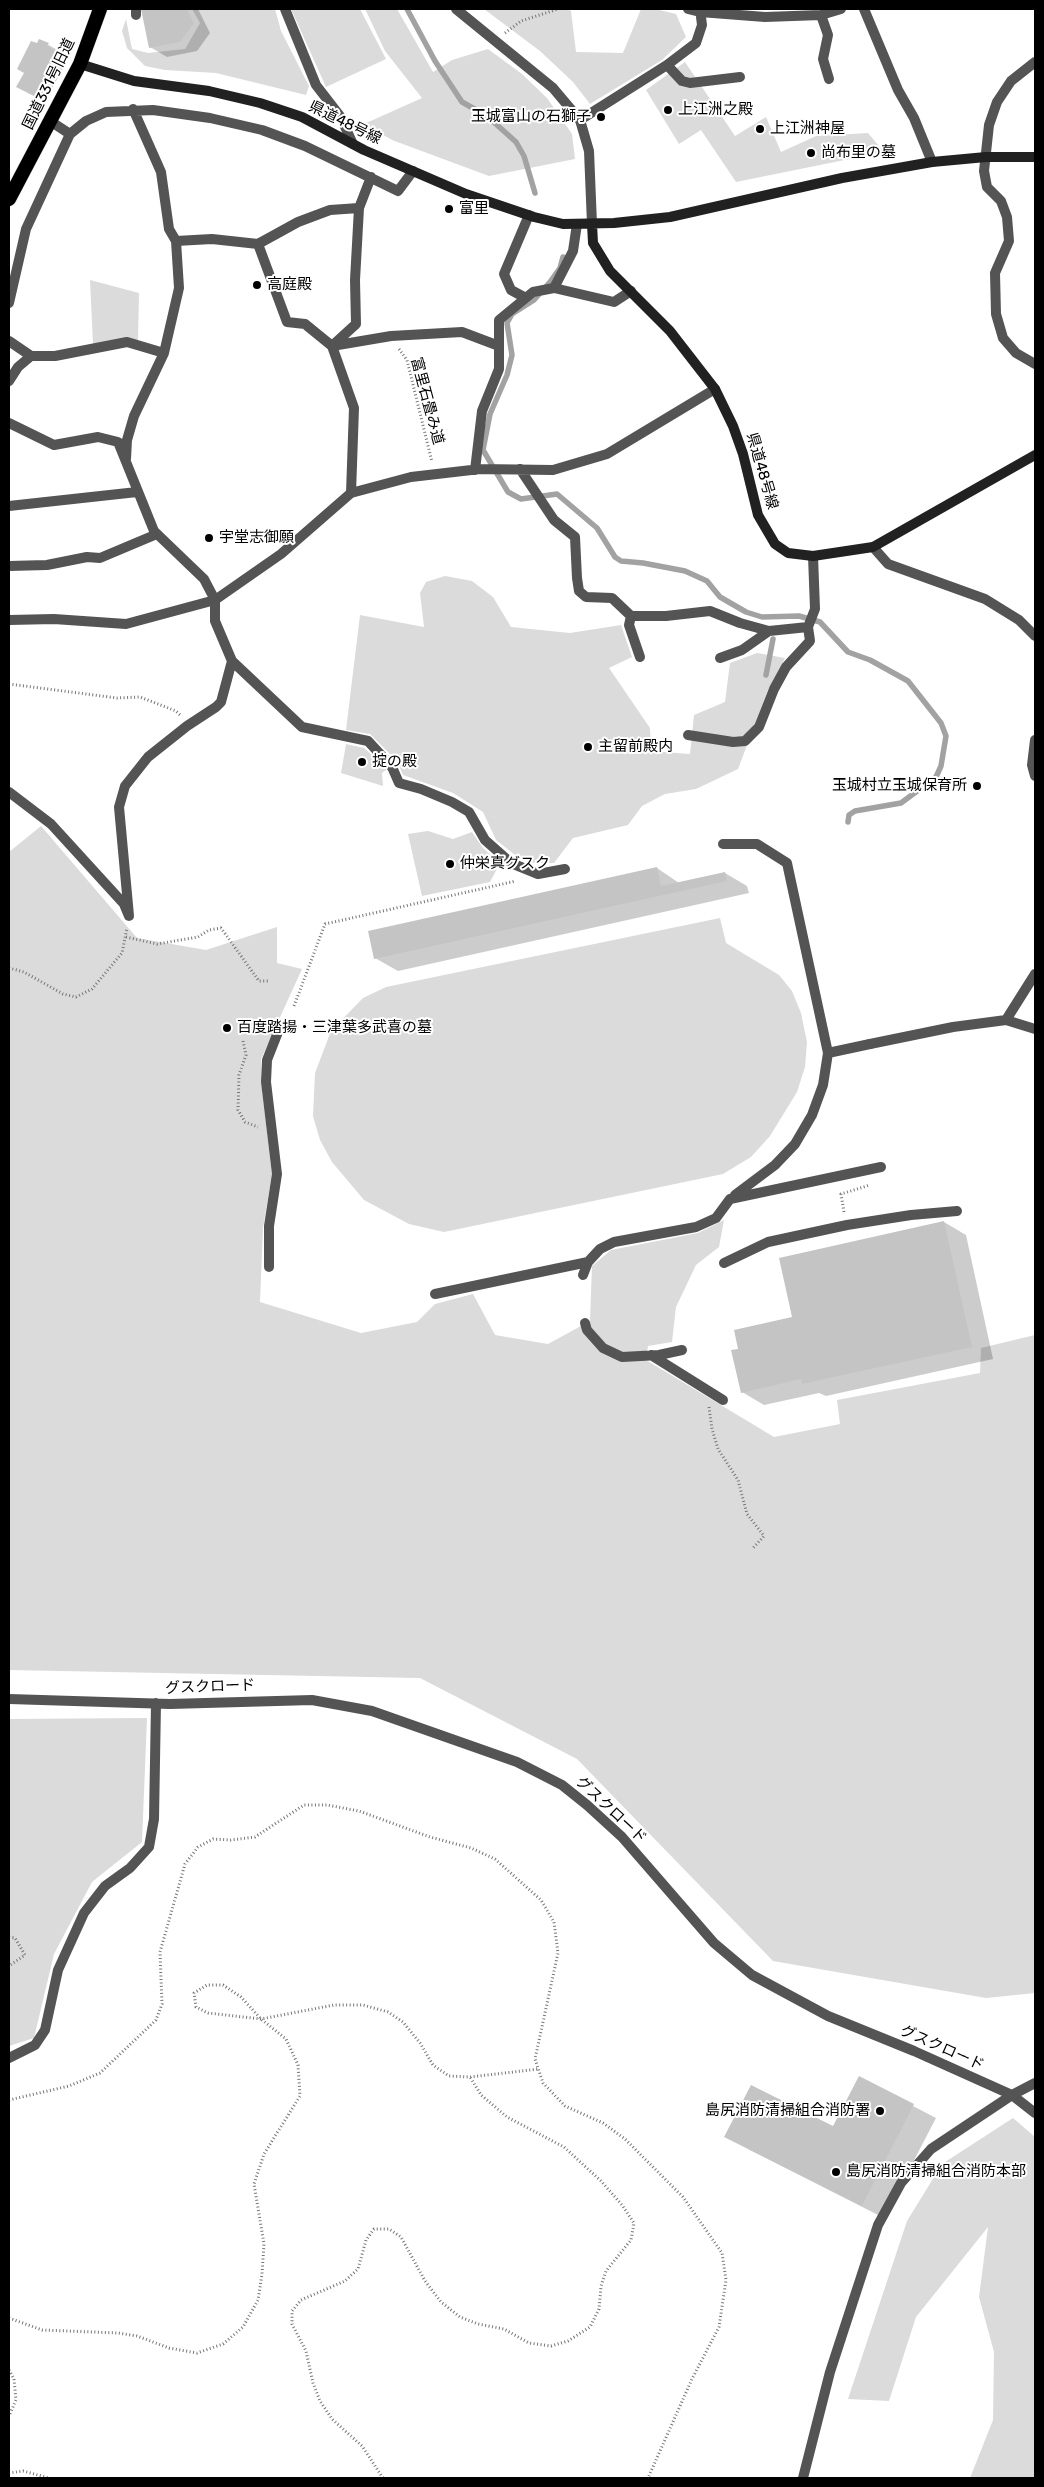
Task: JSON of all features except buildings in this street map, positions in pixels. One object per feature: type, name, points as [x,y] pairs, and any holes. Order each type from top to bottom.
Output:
[{"type":"highway","name":"国道331号旧道","points":[[9,199],[80,64],[100,9]]},
{"type":"main road","name":"県道48号線","points":[[80,64],[134,82],[209,91],[260,103],[302,117],[353,144],[466,194],[563,224],[592,224],[670,217],[842,178],[932,162],[986,157],[1035,157]]},
{"type":"main road","name":"県道48号線","points":[[592,224],[593,243],[610,271],[670,331],[715,389],[733,426],[743,454],[758,515],[775,544],[788,553],[813,556],[873,547],[1035,455]]},
{"type":"street","points":[[285,9],[316,85],[340,116],[353,144]]},
{"type":"street","points":[[456,9],[553,88],[580,120],[588,151],[592,224]]},
{"type":"street","points":[[688,9],[765,17],[821,15],[841,9]]},
{"type":"street","points":[[864,9],[898,90],[914,118],[932,162]]},
{"type":"street","points":[[580,120],[667,65],[696,43],[702,25],[700,10]]},
{"type":"street","points":[[821,15],[828,35],[823,59],[829,79]]},
{"type":"street","points":[[1035,62],[1011,81],[997,102],[989,125],[984,171],[987,187],[1001,201],[1007,218],[1010,241],[995,273],[996,314],[1003,338],[1016,353],[1035,364]]},
{"type":"street","points":[[667,65],[682,81],[690,83],[740,78]]},
{"type":"street","points":[[126,463],[127,440],[134,416],[164,353],[179,288],[176,241],[169,229],[161,172],[133,109]]},
{"type":"street","points":[[9,303],[26,229],[70,134],[86,121],[106,112],[133,109],[210,118],[262,130],[305,146],[398,191],[413,171]]},
{"type":"street","points":[[50,121],[70,134]]},
{"type":"street","points":[[332,346],[356,324],[355,280],[359,208],[370,177]]},
{"type":"street","points":[[176,241],[212,238],[258,244],[298,222],[330,210],[359,208]]},
{"type":"street","points":[[529,215],[504,274],[512,290],[529,294],[554,288],[614,302],[631,292]]},
{"type":"street","points":[[554,288],[573,250],[577,224]]},
{"type":"street","points":[[258,244],[287,322],[305,324],[332,346],[354,408],[351,493]]},
{"type":"street","points":[[478,469],[482,411],[499,369],[500,320],[529,294]]},
{"type":"street","points":[[332,346],[390,336],[462,332],[499,346]]},
{"type":"street","points":[[9,341],[30,356],[54,356],[127,342],[164,353]]},
{"type":"street","points":[[9,381],[18,367],[30,356]]},
{"type":"street","points":[[9,620],[54,619],[126,624],[215,600],[281,554],[351,493],[411,477],[478,469],[552,470],[607,454],[715,389]]},
{"type":"street","points":[[9,423],[54,445],[98,437],[118,442],[137,492],[157,534],[204,578],[215,600],[215,621],[232,661],[302,727],[368,741],[392,766],[399,783],[421,789],[452,802],[469,812],[485,840],[511,863],[538,874],[565,868]]},
{"type":"street","points":[[520,470],[554,520],[575,537],[576,578],[579,591],[586,598],[612,598],[631,616],[666,616],[710,611],[769,631],[808,626]]},
{"type":"street","points":[[9,506],[137,492]]},
{"type":"street","points":[[9,566],[47,565],[87,557],[100,558],[157,534]]},
{"type":"street","points":[[873,547],[888,564],[985,599],[1019,620],[1035,636]]},
{"type":"street","points":[[688,735],[733,742],[746,741],[759,727],[774,689],[786,666],[810,640],[808,626],[815,609],[813,556]]},
{"type":"street","points":[[631,616],[630,625],[640,657]]},
{"type":"street","points":[[720,658],[742,650],[769,631]]},
{"type":"street","points":[[128,916],[120,807],[125,786],[148,757],[221,702],[232,661]]},
{"type":"street","points":[[1035,740],[1032,765],[1035,776]]},
{"type":"street","points":[[9,792],[51,824],[124,904],[128,916]]},
{"type":"street","points":[[583,1275],[588,1262],[600,1249],[614,1242],[696,1227],[716,1218],[730,1199],[775,1165],[795,1144],[812,1116],[823,1085],[828,1054],[788,863],[757,844],[723,844]]},
{"type":"street","points":[[1006,1020],[1035,974]]},
{"type":"street","points":[[828,1054],[953,1027],[1006,1020],[1035,1028]]},
{"type":"street","points":[[269,1267],[269,1226],[277,1174],[266,1082],[267,1060],[280,1028]]},
{"type":"street","points":[[730,1199],[881,1167]]},
{"type":"street","points":[[724,1263],[768,1242],[846,1225],[911,1215],[957,1211]]},
{"type":"street","points":[[435,1294],[588,1262]]},
{"type":"street","points":[[584,1323],[587,1330],[603,1348],[622,1357],[651,1356],[682,1350]]},
{"type":"street","points":[[651,1356],[719,1398]]},
{"type":"street","name":"グスクロード","points":[[9,1700],[156,1703],[312,1700],[344,1704],[372,1711],[517,1762],[562,1785],[587,1805],[622,1837],[714,1943],[752,1975],[828,2016],[1012,2095],[1035,2113]]},
{"type":"street","points":[[9,2058],[35,2045],[46,2030],[58,1970],[84,1913],[105,1886],[130,1868],[149,1847],[154,1819],[156,1703]]},
{"type":"street","points":[[803,2478],[830,2372],[878,2225],[901,2183],[931,2149],[1012,2095],[1035,2083]]},
{"type":"path","points":[[503,34],[520,21],[558,9]]},
{"type":"path","name":"富里石畳み道","points":[[390,336],[407,360],[435,474]]},
{"type":"path","points":[[9,684],[116,698],[140,698],[176,711],[188,726]]},
{"type":"path","points":[[294,1006],[325,924],[494,888],[538,874]]},
{"type":"path","points":[[9,968],[24,972],[63,994],[76,997],[92,989],[122,953],[126,938],[128,916]]},
{"type":"path","points":[[126,938],[157,944],[198,938],[209,930],[221,928],[260,981],[270,981]]},
{"type":"path","points":[[243,1041],[246,1055],[239,1075],[238,1110],[245,1122],[257,1125],[260,1133]]},
{"type":"path","points":[[846,1225],[841,1194],[884,1181],[881,1167]]},
{"type":"path","points":[[719,1398],[709,1409],[718,1449],[738,1480],[747,1514],[764,1536],[753,1548]]},
{"type":"path","points":[[9,2100],[69,2086],[100,2073],[156,2020],[162,2004],[160,1952],[185,1864],[198,1847],[212,1839],[231,1840],[255,1837],[304,1805],[327,1805],[358,1811],[430,1837],[471,1848],[495,1859],[541,1900],[554,1922],[558,1954],[535,2059],[543,2083],[565,2106],[603,2124],[625,2139],[683,2197],[722,2253],[726,2280],[719,2327],[692,2378],[648,2478]]},
{"type":"path","points":[[9,1937],[15,1938],[25,1955],[9,1966]]},
{"type":"path","points":[[9,2318],[42,2330],[118,2333],[136,2336],[168,2348],[196,2353],[223,2344],[243,2327],[258,2300],[262,2274],[264,2244],[254,2184],[264,2154],[300,2096],[298,2065],[286,2039],[261,2018],[241,1998],[223,1985],[206,1986],[194,1993],[196,2007],[208,2013],[261,2018],[334,2005],[363,2005],[388,2012],[403,2022],[420,2043],[433,2066],[450,2076],[470,2077],[538,2069]]},
{"type":"path","points":[[383,2478],[362,2446],[332,2419],[320,2402],[313,2383],[306,2351],[292,2324],[292,2310],[301,2300],[345,2281],[358,2269],[366,2240],[374,2229],[389,2229],[401,2237],[426,2281],[441,2302],[460,2317],[478,2324],[504,2329],[529,2343],[551,2346],[568,2341],[590,2327],[599,2309],[601,2286],[606,2271],[631,2240],[634,2224],[622,2205],[600,2181],[564,2147],[506,2118],[481,2095],[470,2077]]},
{"type":"path","points":[[9,2370],[14,2379],[16,2400],[9,2416]]},
{"type":"path","points":[[9,2473],[23,2472],[49,2478]]},
{"type":"shaded area","points":[[192,9],[275,9],[281,31],[309,86],[306,95],[216,73],[165,70],[145,66],[127,48],[122,31],[126,19],[132,49],[148,53],[185,49],[200,23]]},
{"type":"shaded area","points":[[291,9],[360,9],[386,59],[326,87]]},
{"type":"shaded area","points":[[365,9],[397,9],[433,72],[452,60],[488,49],[522,74],[547,98],[572,134],[575,159],[489,176],[392,140],[364,124],[422,98],[385,51]]},
{"type":"shaded area","points":[[484,9],[567,9],[571,11],[576,52],[623,53],[641,9],[655,9],[676,14],[686,37],[662,60],[590,104],[573,82],[540,51]]},
{"type":"shaded area","points":[[685,62],[735,136],[766,117],[781,152],[816,136],[868,133],[884,152],[736,182],[701,130],[679,144],[646,90]]},
{"type":"shaded area","points":[[90,280],[139,293],[138,340],[93,344]]},
{"type":"shaded area","points":[[445,576],[472,581],[493,597],[511,627],[570,633],[621,625],[632,657],[609,668],[650,728],[651,751],[690,754],[694,715],[725,702],[730,663],[757,653],[785,658],[767,692],[738,769],[696,789],[665,794],[642,806],[628,825],[573,838],[554,863],[534,863],[515,855],[496,840],[483,812],[453,793],[403,775],[397,761],[370,734],[346,730],[360,615],[424,627],[420,593],[426,582]]},
{"type":"shaded area","points":[[346,744],[364,748],[387,769],[382,773],[383,786],[341,773]]},
{"type":"shaded area","points":[[41,826],[137,938],[206,950],[277,927],[277,963],[302,969],[261,1059],[261,1082],[272,1174],[263,1228],[260,1302],[361,1333],[417,1322],[435,1304],[473,1294],[495,1335],[548,1344],[590,1321],[592,1266],[611,1250],[698,1233],[724,1220],[719,1247],[696,1265],[676,1307],[672,1342],[648,1346],[646,1360],[774,1437],[840,1424],[837,1400],[980,1373],[981,1348],[1035,1335],[1035,1993],[986,1998],[773,1961],[577,1759],[420,1678],[9,1670],[9,852]]},
{"type":"shaded area","points":[[428,831],[453,839],[472,832],[483,848],[500,863],[490,882],[422,896],[408,834]]},
{"type":"shaded area","points":[[720,918],[726,943],[779,975],[792,991],[801,1013],[807,1042],[805,1067],[797,1092],[770,1136],[751,1157],[723,1174],[444,1232],[409,1224],[364,1200],[332,1162],[320,1140],[313,1116],[315,1073],[331,1031],[363,998],[386,987]]},
{"type":"shaded area","points":[[147,1718],[142,1842],[92,1882],[54,1954],[34,2038],[9,2046],[9,1719]]},
{"type":"shaded area","points":[[1013,2118],[1035,2137],[1035,2478],[970,2478],[993,2420],[994,2352],[979,2297],[988,2227],[916,2317],[889,2401],[848,2399],[907,2221],[942,2164]]},
{"type":"waterway","points":[[407,9],[435,61],[462,102],[487,116],[516,142],[524,156],[535,193]]},
{"type":"waterway","points":[[563,257],[560,268],[550,282],[534,300],[512,314],[507,323],[512,355],[507,375],[490,414],[483,450],[508,492],[521,499],[557,494],[597,528],[615,557],[621,561],[685,571],[707,581],[720,597],[746,612],[762,617],[799,616],[820,622],[848,652],[870,660],[908,681],[941,723],[946,736],[941,766],[936,777],[901,803],[855,811],[849,815],[848,822]]},
{"type":"waterway","points":[[766,675],[773,639]]},
{"type":"place","name":"上江洲之殿","points":[[668,110]]},
{"type":"place","name":"玉城富山の石獅子","points":[[601,117]]},
{"type":"place","name":"上江洲神屋","points":[[760,129]]},
{"type":"place","name":"尚布里の墓","points":[[811,153]]},
{"type":"place","name":"富里","points":[[449,209]]},
{"type":"place","name":"高庭殿","points":[[257,285]]},
{"type":"place","name":"宇堂志御願","points":[[209,538]]},
{"type":"place","name":"主留前殿内","points":[[588,747]]},
{"type":"place","name":"掟の殿","points":[[362,762]]},
{"type":"place","name":"玉城村立玉城保育所","points":[[977,786]]},
{"type":"place","name":"仲栄真グスク","points":[[450,864]]},
{"type":"place","name":"百度踏揚・三津葉多武喜の墓","points":[[227,1028]]},
{"type":"place","name":"島尻消防清掃組合消防署","points":[[880,2111]]},
{"type":"place","name":"島尻消防清掃組合消防本部","points":[[836,2172]]}]
